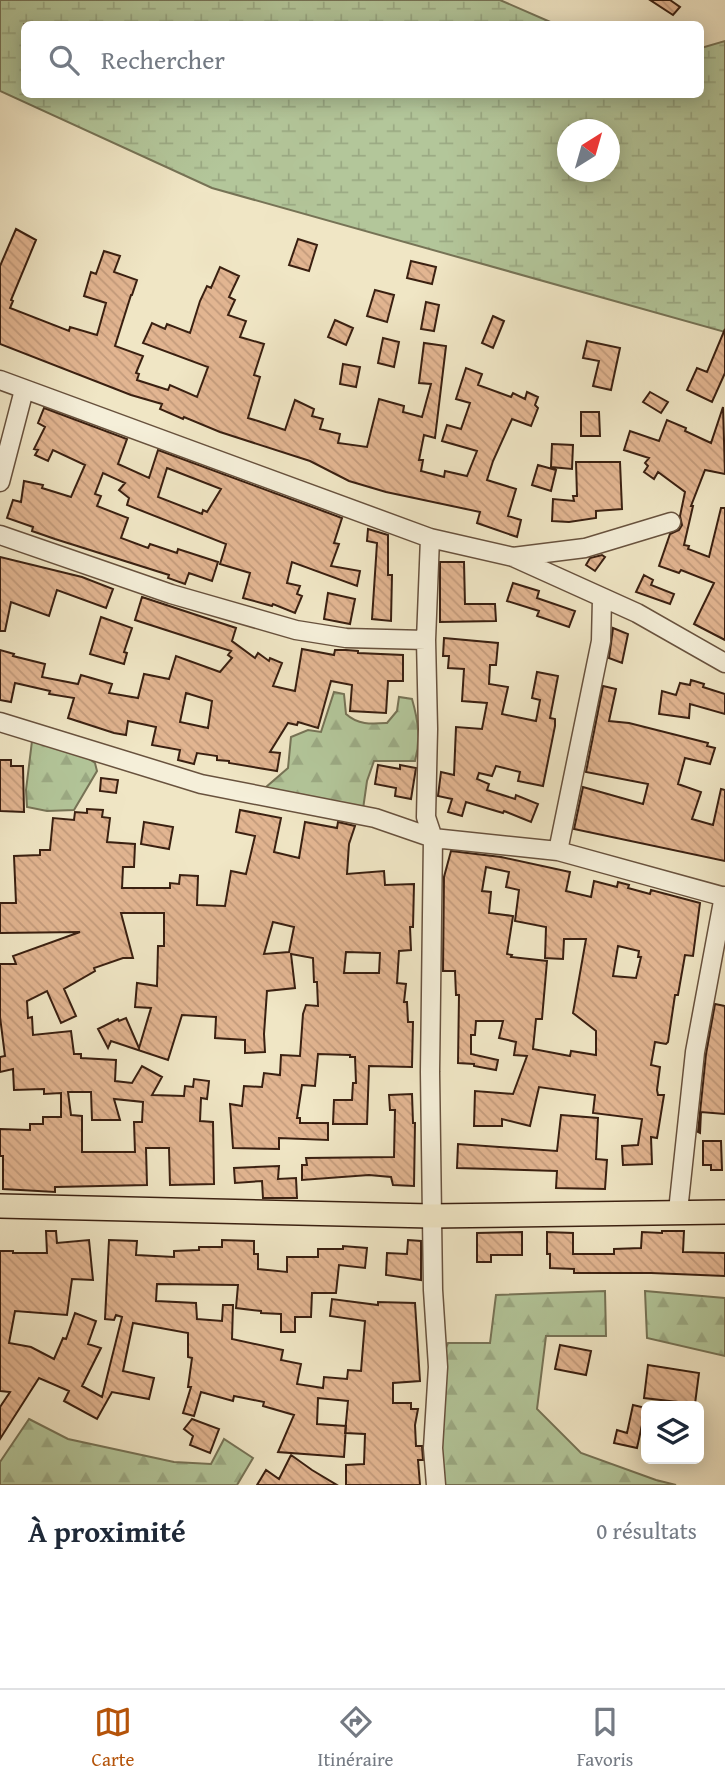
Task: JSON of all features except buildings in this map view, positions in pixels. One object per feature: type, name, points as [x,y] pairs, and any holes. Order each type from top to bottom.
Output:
[{"type":"main road","points":[[0,1206],[432,1216],[725,1212]]},
{"type":"street","points":[[0,380],[430,538],[513,557],[637,613],[725,663]]},
{"type":"street","points":[[0,482],[24,390]]},
{"type":"street","points":[[513,557],[585,548],[671,522]]},
{"type":"street","points":[[0,535],[171,594],[296,630],[346,638],[426,640]]},
{"type":"street","points":[[430,538],[426,640],[426,817],[433,838],[430,1048],[432,1216],[438,1367],[433,1448],[436,1485]]},
{"type":"street","points":[[558,851],[601,641],[602,599]]},
{"type":"street","points":[[0,722],[201,783],[375,818],[433,838],[558,851],[724,897],[695,1052],[678,1211]]},
{"type":"green space","points":[[0,0],[500,0],[548,21],[21,21],[21,98],[704,98],[704,47],[725,41],[725,332],[212,188],[0,91]]},
{"type":"green space","points":[[334,692],[344,694],[346,714],[360,722],[370,723],[387,723],[397,711],[399,697],[412,699],[418,730],[415,761],[374,761],[367,781],[362,816],[258,794],[288,768],[291,737],[308,730],[321,732]]},
{"type":"green space","points":[[32,741],[85,756],[95,763],[97,771],[74,810],[47,811],[27,807],[26,790]]},
{"type":"green space","points":[[605,1291],[606,1336],[546,1336],[537,1409],[581,1453],[676,1485],[436,1485],[438,1367],[448,1343],[490,1343],[496,1295]]},
{"type":"green space","points":[[645,1291],[725,1298],[725,1356],[647,1338]]},
{"type":"green space","points":[[29,1419],[68,1439],[174,1462],[211,1464],[224,1439],[253,1458],[237,1485],[0,1485],[0,1462]]}]
